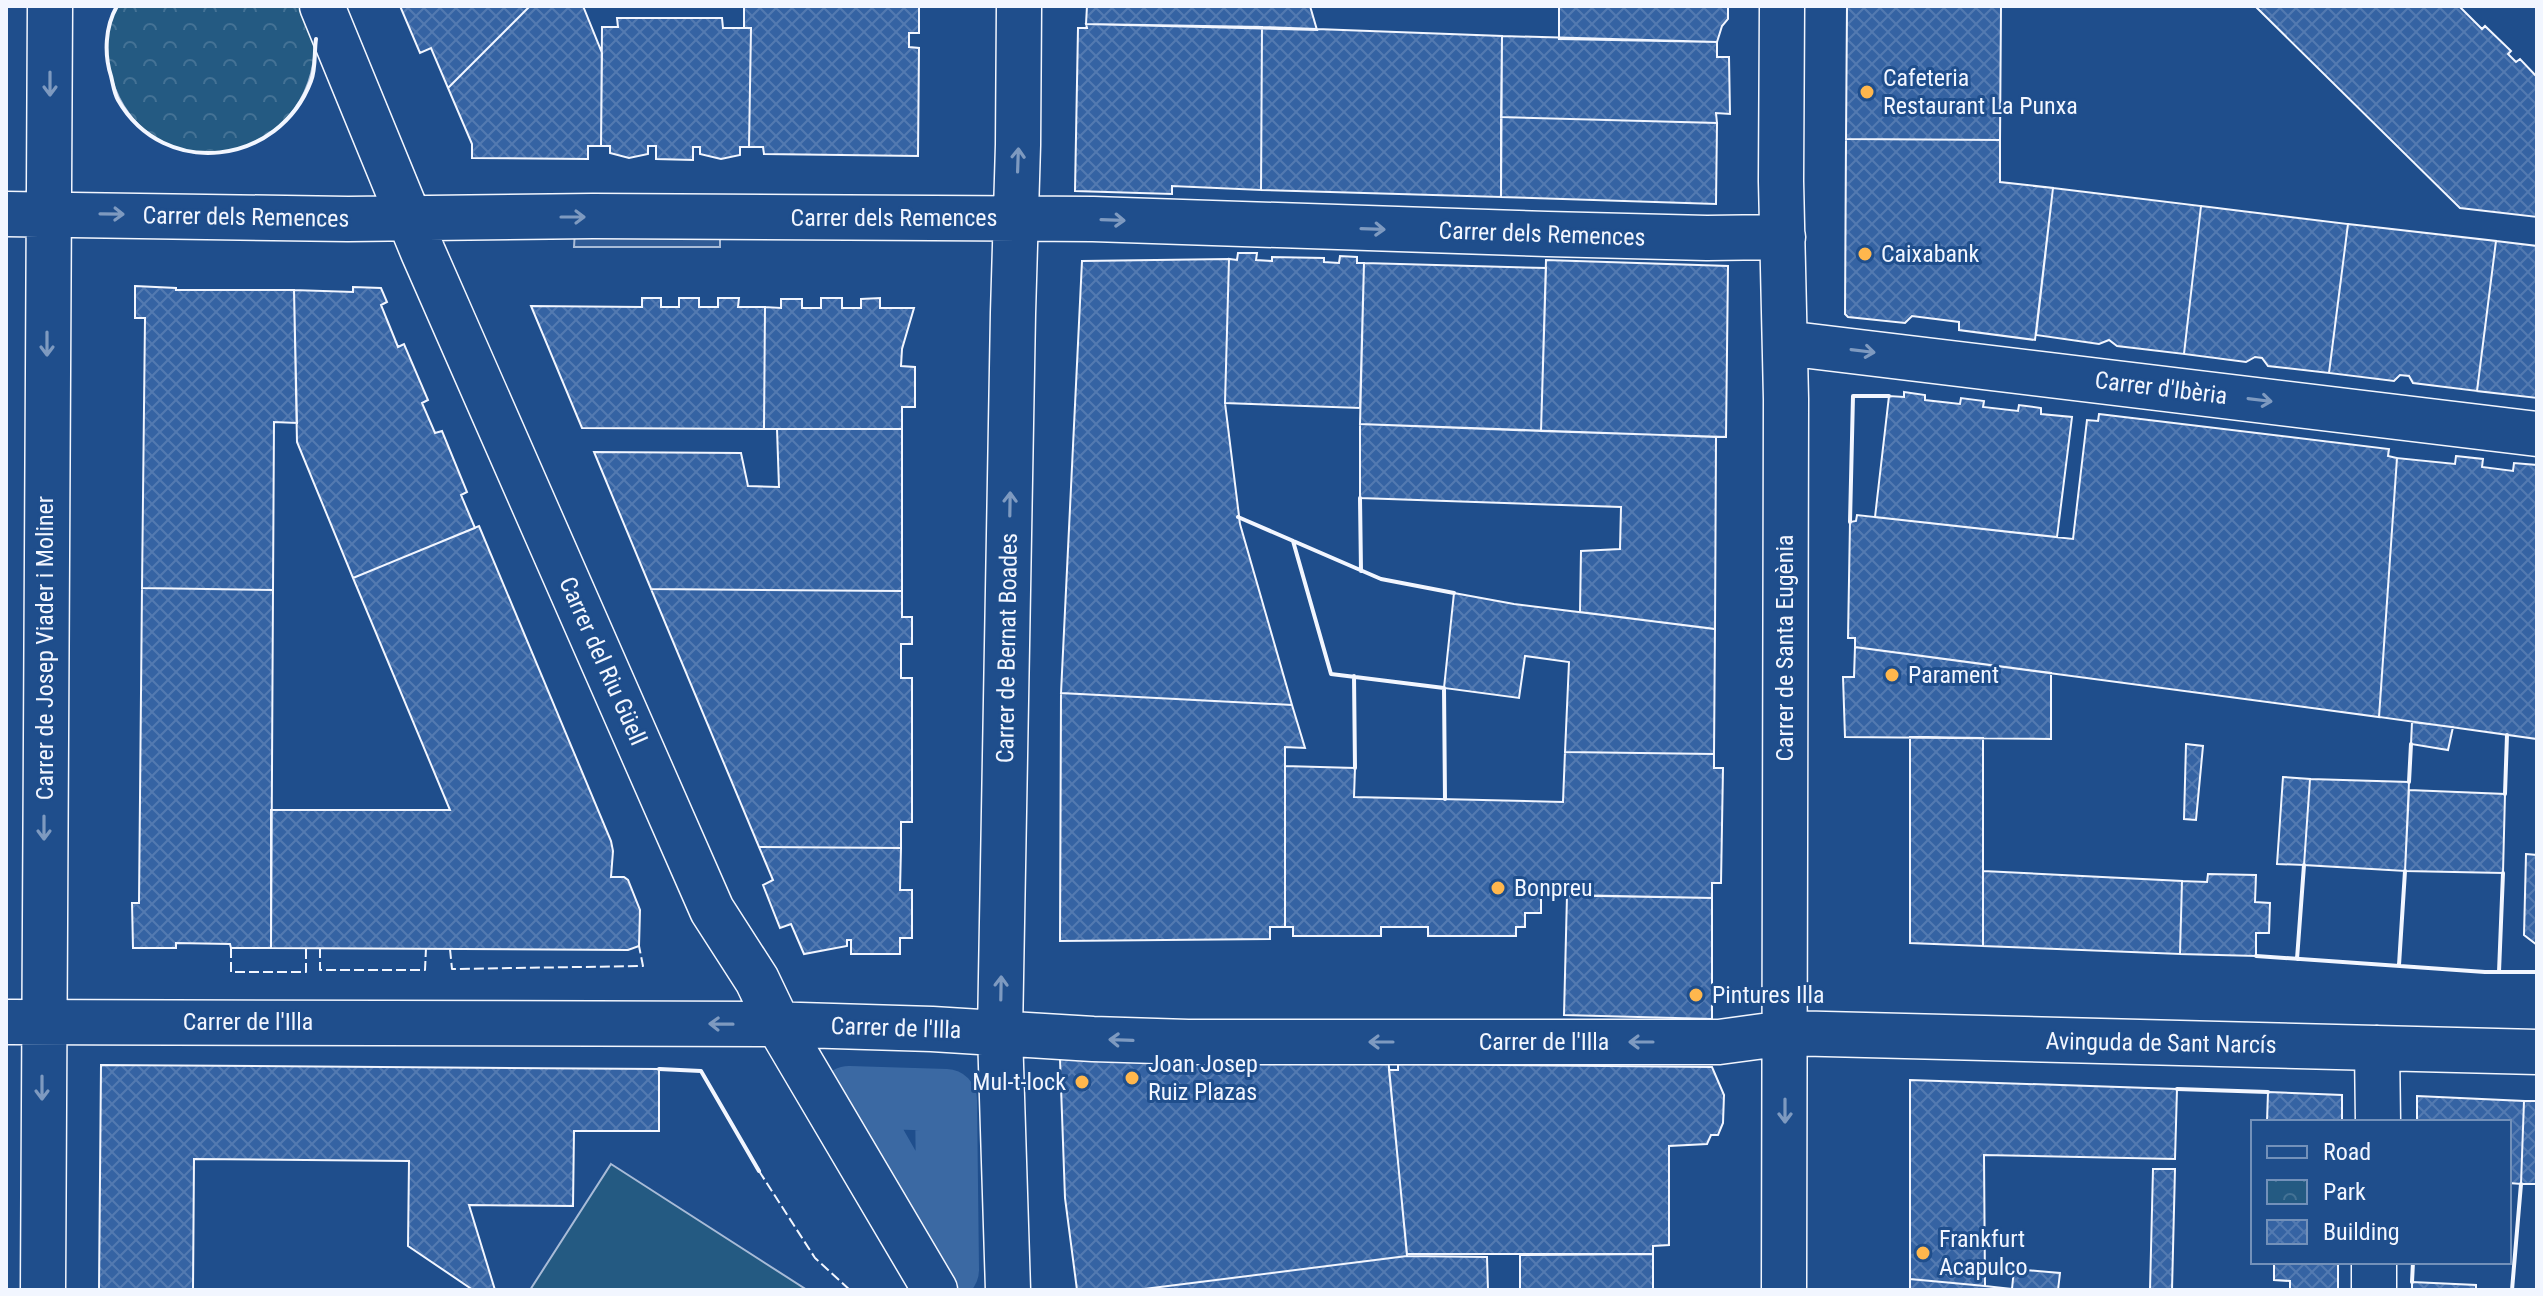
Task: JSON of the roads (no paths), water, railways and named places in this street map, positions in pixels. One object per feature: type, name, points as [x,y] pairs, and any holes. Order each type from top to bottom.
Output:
[{"type":"street","name":"Carrer de Josep Viader i Moliner","points":[[43,1290],[25,1022],[27,214],[50,6]]},
{"type":"street","name":"Carrer del Riu Güell","points":[[322,6],[410,218],[712,910],[757,980],[778,1024],[935,1290]]},
{"type":"street","name":"Carrer de Bernat Boades","points":[[1008,1290],[1000,1033],[1019,6]]},
{"type":"street","name":"Carrer de Santa Eugènia","points":[[1782,6],[1785,343],[1784,1290]]},
{"type":"street","name":"Carrer dels Remences","points":[[27,214],[1016,219],[1707,238],[1783,237]]},
{"type":"street","name":"Carrer d'Ibèria","points":[[1785,343],[2537,434]]},
{"type":"street","name":"Carrer de l'Illa","points":[[25,1022],[778,1024],[1188,1042],[1719,1042],[1786,1033]]},
{"type":"street","name":"Avinguda de Sant Narcís","points":[[1786,1033],[2537,1052]]},
{"type":"street","points":[[2377,1048],[2378,1120]]},
{"type":"street","points":[[1004,1163],[1038,1290]]},
{"type":"street","points":[[2374,1264],[2374,1290]]},
{"type":"waterway","points":[[849,1097],[946,1100],[948,1270],[849,1097]]},
{"type":"place","name":"Cafeteria Restaurant La Punxa","points":[[1867,92]]},
{"type":"place","name":"Caixabank","points":[[1865,254]]},
{"type":"place","name":"Parament","points":[[1892,675]]},
{"type":"place","name":"Bonpreu","points":[[1498,888]]},
{"type":"place","name":"Pintures Illa","points":[[1696,995]]},
{"type":"place","name":"Joan Josep Ruiz Plazas","points":[[1132,1078]]},
{"type":"place","name":"Mul-t-lock","points":[[1082,1082]]},
{"type":"place","name":"Frankfurt Acapulco","points":[[1923,1253]]}]
